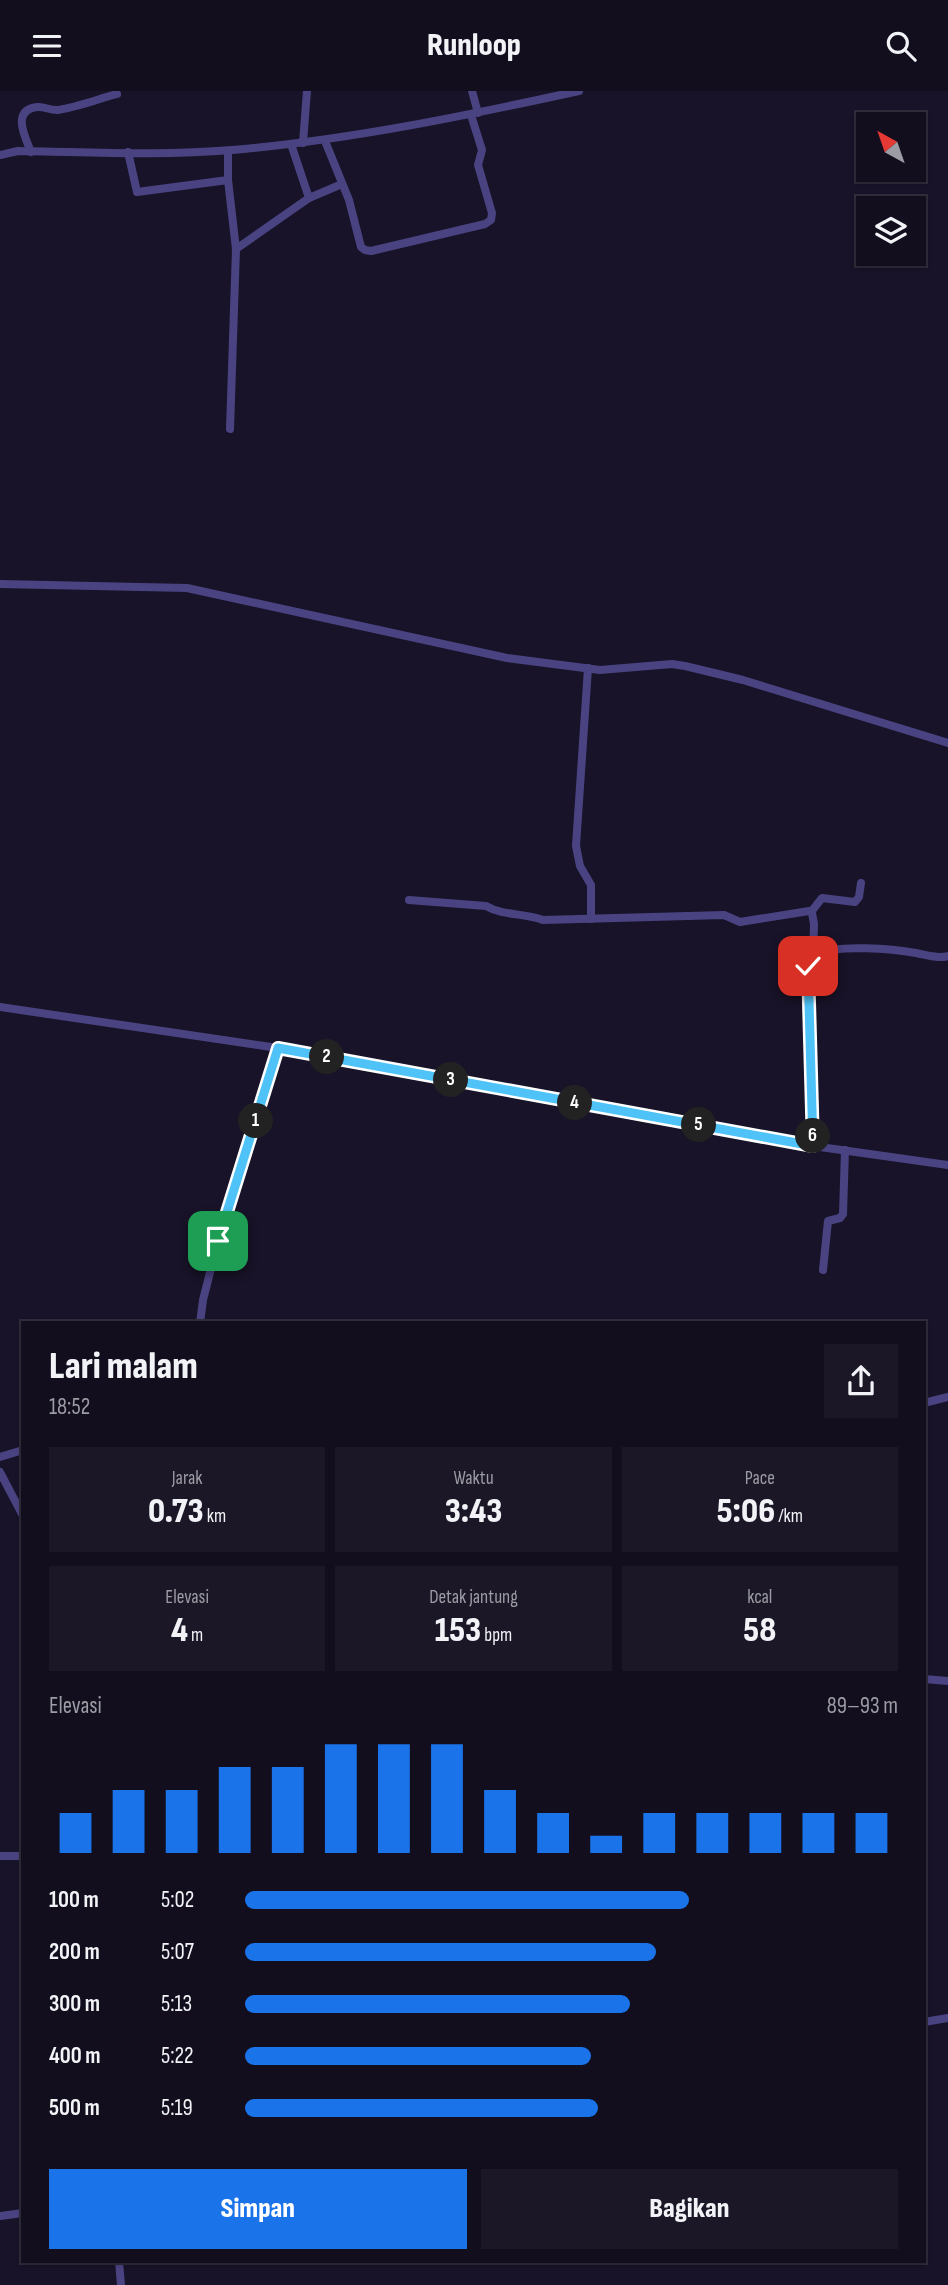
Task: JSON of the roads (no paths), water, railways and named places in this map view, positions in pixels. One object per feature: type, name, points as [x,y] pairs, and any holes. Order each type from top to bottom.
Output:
[{"type":"street","points":[[303,143],[307,91]]},
{"type":"street","points":[[325,141],[342,184],[361,247],[365,250],[371,251],[488,222],[492,213],[478,165],[482,150],[472,91]]},
{"type":"street","points":[[0,155],[31,152],[228,151],[325,141],[474,114],[579,91]]},
{"type":"street","points":[[31,152],[20,123],[28,111],[37,107],[57,111],[117,94]]},
{"type":"street","points":[[291,144],[309,198]]},
{"type":"street","points":[[228,151],[228,180],[236,249],[230,429]]},
{"type":"street","points":[[128,152],[136,192],[228,180]]},
{"type":"street","points":[[236,249],[309,198],[342,184]]},
{"type":"street","points":[[0,584],[187,587],[507,658],[604,670],[672,664],[684,666],[743,680],[948,743]]},
{"type":"street","points":[[588,668],[576,846],[580,866],[591,885],[591,919]]},
{"type":"street","points":[[409,900],[486,906],[495,911],[534,916],[543,920],[724,915],[740,922],[811,912],[822,898],[855,902],[859,897],[861,883]]},
{"type":"street","points":[[811,912],[814,924],[813,957]]},
{"type":"street","points":[[813,1146],[808,966],[813,957],[818,953],[844,949],[948,956]]},
{"type":"street","points":[[0,1007],[278,1048],[813,1146],[948,1165]]},
{"type":"street","points":[[200,1321],[218,1241],[278,1048]]},
{"type":"street","points":[[824,1270],[828,1221],[840,1218],[843,1214],[845,1150]]},
{"type":"street","points":[[926,1402],[948,1397]]},
{"type":"street","points":[[0,1457],[21,1451]]},
{"type":"street","points":[[0,1472],[21,1512]]},
{"type":"street","points":[[926,1679],[948,1681]]},
{"type":"street","points":[[0,1856],[21,1856]]},
{"type":"street","points":[[926,2022],[948,2018]]},
{"type":"street","points":[[0,2217],[21,2213]]},
{"type":"street","points":[[119,2263],[121,2285]]}]
